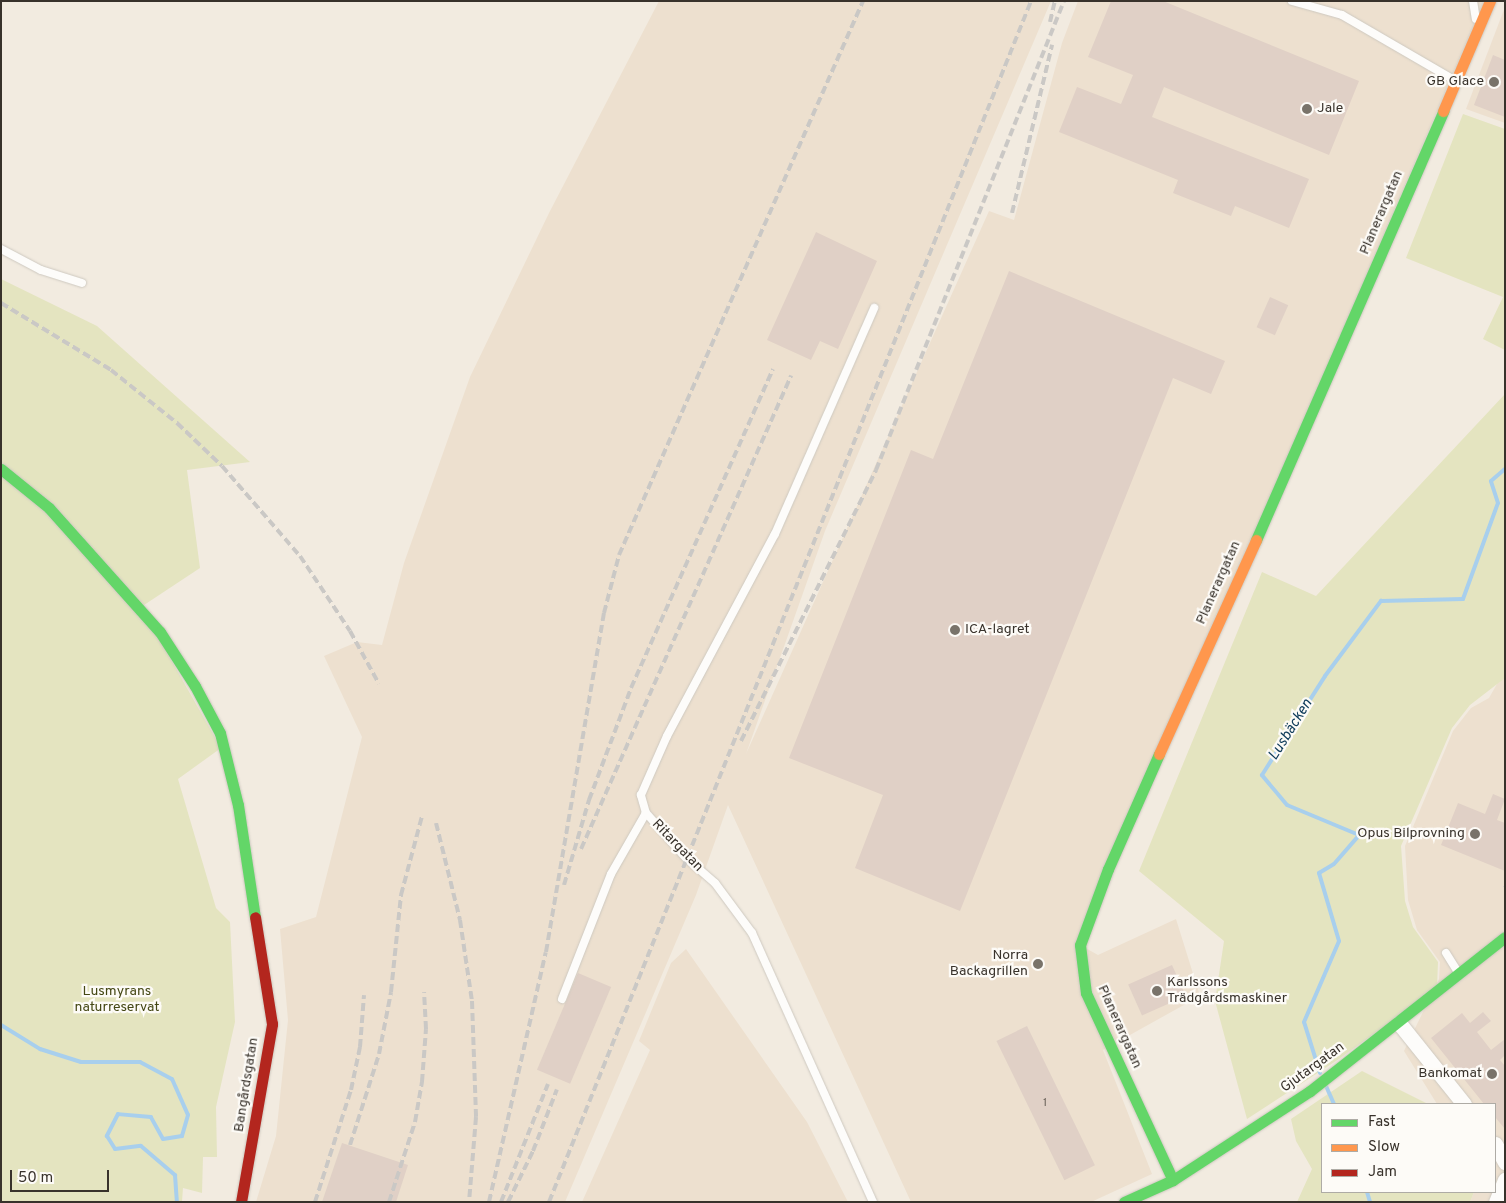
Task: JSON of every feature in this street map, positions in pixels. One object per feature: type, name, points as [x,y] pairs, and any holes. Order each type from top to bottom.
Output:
[{"type":"street","name":"Planerargatan","points":[[1173,1180],[1086,994],[1080,945],[1108,869],[1348,332],[1478,24],[1490,1]]},
{"type":"street","name":"Bangårdsgatan","points":[[1,469],[49,508],[160,632],[216,725],[231,768],[266,972],[272,1024],[250,1164],[241,1202]]},
{"type":"street","name":"Gjutargatan","points":[[1124,1202],[1173,1180],[1310,1091],[1504,941]]},
{"type":"street","points":[[1399,1023],[1463,1103]]},
{"type":"street","points":[[1496,1202],[1505,1180]]},
{"type":"lane","points":[[1292,1],[1342,15],[1454,80]]},
{"type":"lane","points":[[1473,1],[1478,24]]},
{"type":"lane","points":[[1,249],[41,270],[82,283]]},
{"type":"lane","name":"Ritargatan","points":[[873,1202],[752,933],[715,883],[687,859],[646,813],[641,795],[667,736],[775,534],[874,308]]},
{"type":"lane","points":[[562,999],[611,874],[646,813]]},
{"type":"lane","points":[[1446,953],[1459,974]]},
{"type":"shaded area","points":[[659,1],[1051,1],[825,531],[746,754],[989,211],[1014,220],[1062,43],[1078,1],[1484,1],[1080,945],[1098,955],[1176,919],[1200,996],[1103,1050],[1152,1174],[1091,1202],[911,1202],[728,805],[696,895],[565,1202],[256,1202],[276,1136],[288,1020],[280,929],[316,917],[362,737],[324,656],[357,642],[382,645],[404,563],[470,377],[549,213]]},
{"type":"shaded area","points":[[1505,7],[1505,123],[1466,109]]},
{"type":"shaded area","points":[[1505,670],[1505,1202],[1470,1202],[1474,1193],[1496,1193],[1496,1103],[1436,1103],[1404,1051],[1439,979],[1440,962],[1417,930],[1408,900],[1405,846],[1453,731],[1471,708],[1489,698]]},
{"type":"shaded area","points":[[686,949],[807,1122],[848,1202],[582,1202],[650,1050],[639,1041],[671,963]]},
{"type":"green space","points":[[1463,114],[1505,129],[1505,350],[1483,339],[1503,297],[1406,258]]},
{"type":"green space","name":"Lusmyrans naturreservat","points":[[1,279],[97,326],[250,462],[187,470],[200,568],[141,607],[221,748],[178,779],[216,908],[230,922],[235,1022],[216,1107],[217,1157],[203,1157],[202,1193],[183,1188],[182,1202],[1,1202]]},
{"type":"green space","points":[[1505,394],[1505,678],[1470,705],[1452,728],[1401,846],[1405,901],[1413,927],[1438,962],[1437,988],[1339,1059],[1247,1119],[1215,1001],[1224,941],[1139,871],[1262,572],[1316,596]]},
{"type":"green space","points":[[1362,1071],[1426,1103],[1321,1103],[1321,1193],[1474,1193],[1470,1202],[1297,1202],[1312,1169],[1296,1141],[1291,1119]]},
{"type":"building","points":[[1111,1],[1163,1],[1359,81],[1329,155],[1164,87],[1152,117],[1309,179],[1289,228],[1235,206],[1231,216],[1173,193],[1178,180],[1059,132],[1077,87],[1121,104],[1133,75],[1088,57]]},
{"type":"building","name":"GB Glace","points":[[1493,55],[1505,60],[1505,117],[1474,105]]},
{"type":"building","points":[[816,232],[877,261],[838,349],[820,341],[811,360],[767,340]]},
{"type":"building","points":[[1009,271],[1225,361],[1211,394],[1173,378],[960,911],[855,868],[883,795],[789,758],[911,450],[933,459]]},
{"type":"building","points":[[1270,297],[1288,305],[1275,335],[1257,327]]},
{"type":"building","name":"Opus Bilprovning","points":[[1493,794],[1505,799],[1497,820],[1505,823],[1505,871],[1441,845],[1458,803],[1485,814]]},
{"type":"building","name":"Karlssons Trädgårdsmaskiner","points":[[1172,965],[1186,996],[1142,1016],[1128,985]]},
{"type":"building","points":[[578,973],[611,987],[570,1084],[537,1070]]},
{"type":"building","points":[[1483,1012],[1491,1021],[1477,1032],[1491,1050],[1505,1039],[1505,1055],[1500,1060],[1505,1066],[1505,1129],[1496,1118],[1496,1103],[1483,1103],[1431,1038],[1462,1013],[1470,1023]]},
{"type":"building","points":[[1027,1026],[1095,1165],[1064,1180],[996,1041]]},
{"type":"building","points":[[342,1143],[408,1165],[396,1202],[322,1202]]},
{"type":"waterway","name":"Lusbäcken","points":[[1320,1073],[1304,1022],[1339,941],[1319,873],[1334,864],[1359,835],[1287,805],[1262,775],[1325,676],[1381,601],[1463,599],[1498,503],[1491,481],[1505,469]]},
{"type":"waterway","name":"Lusbäcken","points":[[1,1025],[40,1049],[81,1062],[140,1062],[172,1079],[188,1115],[182,1136],[163,1139],[151,1117],[118,1114],[107,1136],[115,1149],[141,1146],[175,1175],[177,1202]]},
{"type":"waterway","name":"Lusbäcken","points":[[1326,1086],[1334,1103]]},
{"type":"waterway","name":"Lusbäcken","points":[[1367,1193],[1370,1202]]},
{"type":"railway","points":[[489,1202],[546,952],[604,613],[619,555],[863,1]]},
{"type":"railway","points":[[549,1202],[1031,1]]},
{"type":"railway","points":[[1050,22],[1055,1]]},
{"type":"railway","points":[[741,741],[876,470],[1064,1]]},
{"type":"railway","points":[[1012,213],[1052,45]]},
{"type":"railway","points":[[1,303],[111,370],[177,423],[222,466],[300,556],[350,631],[379,684]]},
{"type":"railway","points":[[564,885],[589,800],[631,688],[773,369]]},
{"type":"railway","points":[[581,849],[791,376]]},
{"type":"railway","points":[[350,1145],[379,1054],[391,992],[401,895],[422,816]]},
{"type":"railway","points":[[436,823],[460,920],[472,1001],[476,1117],[469,1202]]},
{"type":"railway","points":[[389,1202],[415,1122],[422,1082],[426,1029],[424,992]]},
{"type":"railway","points":[[315,1202],[351,1090],[360,1047],[364,995]]},
{"type":"railway","points":[[501,1202],[548,1084]]},
{"type":"railway","points":[[508,1202],[533,1151],[557,1089]]},
{"type":"traffic: fast","points":[[1256,540],[1443,111]]},
{"type":"traffic: fast","points":[[1,469],[49,508],[160,632],[195,686],[220,733],[238,805],[255,917]]},
{"type":"traffic: fast","points":[[1159,754],[1108,869],[1080,945],[1086,993],[1173,1180]]},
{"type":"traffic: fast","points":[[1124,1202],[1173,1180],[1310,1091],[1505,937]]},
{"type":"traffic: slow","points":[[1443,111],[1490,1]]},
{"type":"traffic: slow","points":[[1159,754],[1256,540]]},
{"type":"traffic: jam","points":[[241,1202],[272,1024],[255,917]]},
{"type":"place","name":"GB Glace","points":[[1494,82]]},
{"type":"place","name":"Jale","points":[[1307,109]]},
{"type":"place","name":"ICA-lagret","points":[[955,630]]},
{"type":"place","name":"Opus Bilprovning","points":[[1475,834]]},
{"type":"place","name":"Norra Backagrillen","points":[[1038,964]]},
{"type":"place","name":"Karlssons Trädgårdsmaskiner","points":[[1157,991]]},
{"type":"place","name":"Bankomat","points":[[1492,1074]]}]
